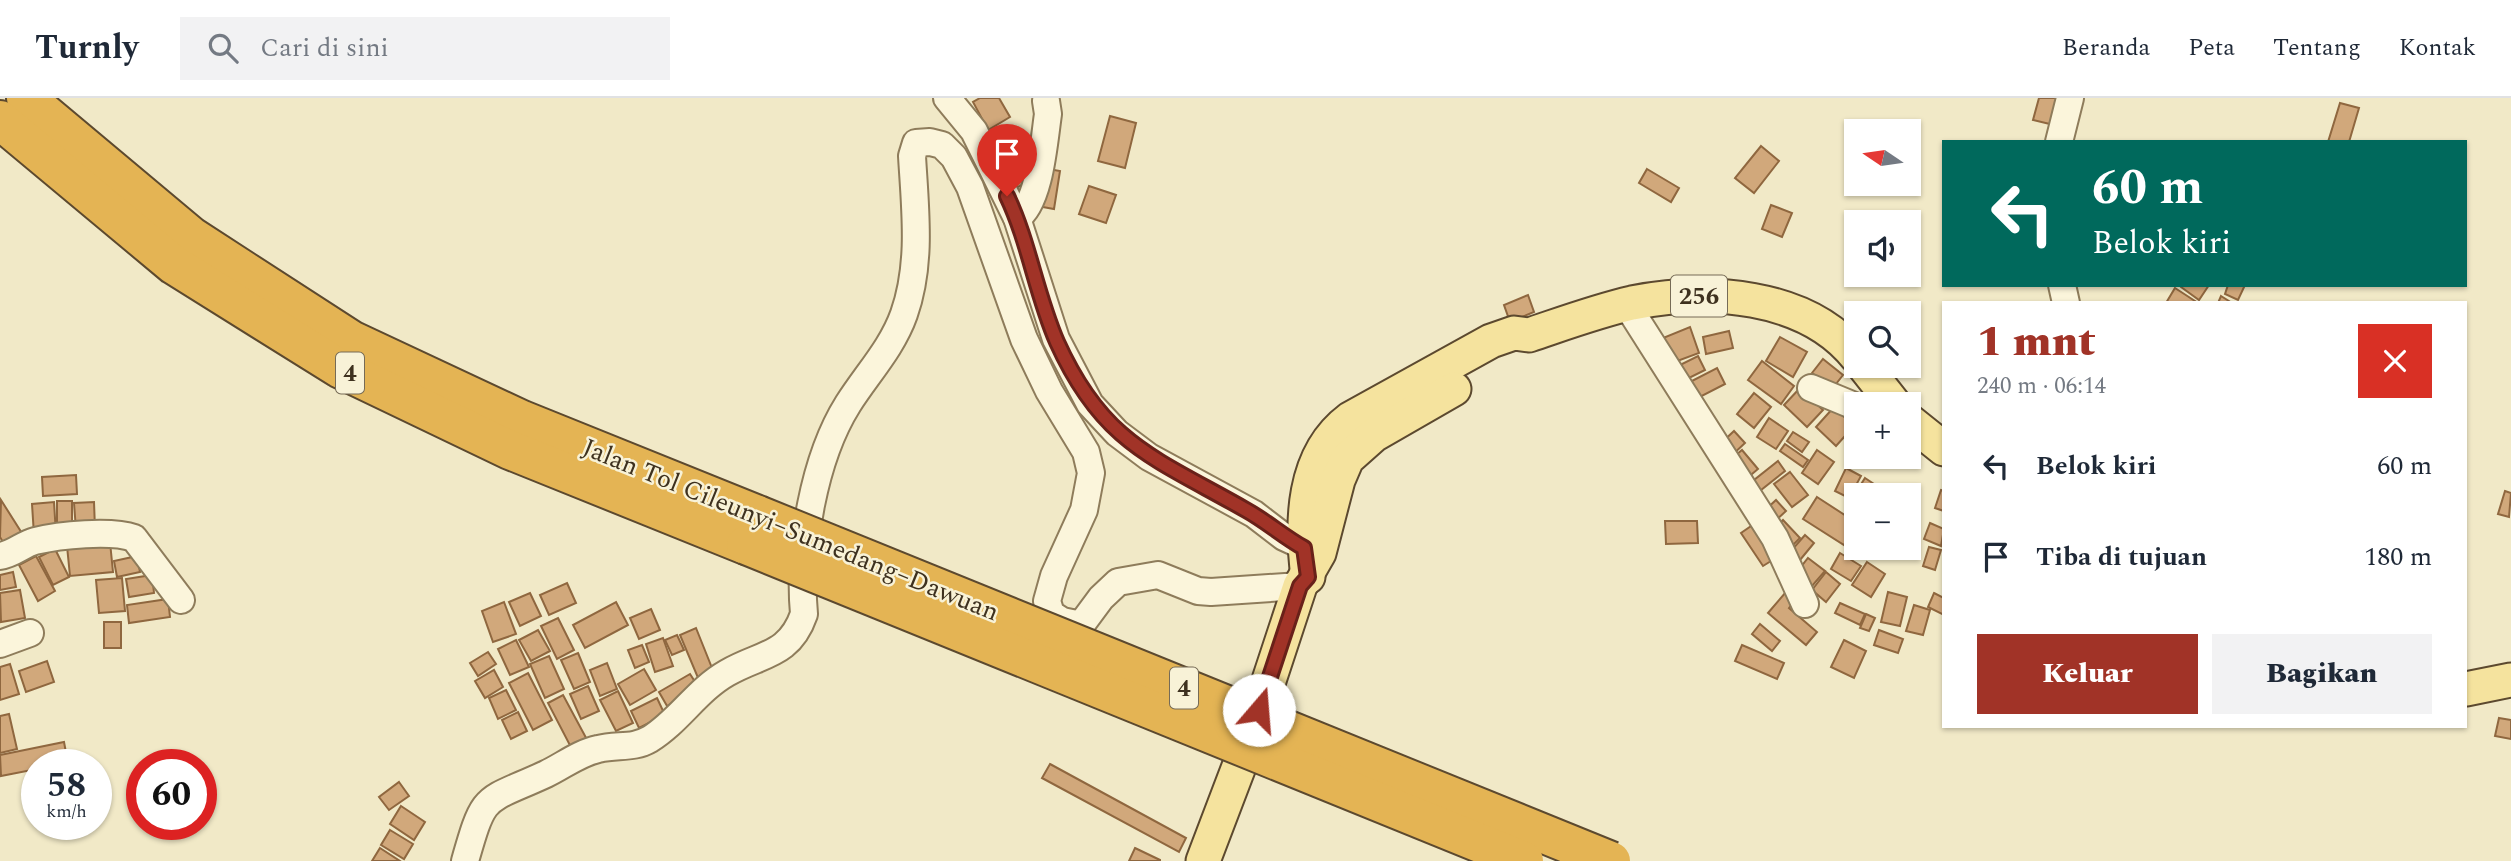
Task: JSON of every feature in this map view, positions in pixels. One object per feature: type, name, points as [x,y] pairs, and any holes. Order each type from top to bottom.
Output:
[{"type":"highway","name":"Jalan Tol Cileunyi–Sumedang–Dawuan","points":[[26,98],[192,237],[351,340],[516,435]]},
{"type":"highway","name":"Jalan Tol Cileunyi–Sumedang–Dawuan","points":[[0,120],[174,265],[339,368],[1611,861]]},
{"type":"highway","name":"Jalan Tol Cileunyi–Sumedang–Dawuan","points":[[752,530],[1524,861]]},
{"type":"main road","name":"256","points":[[1308,566],[1302,534],[1310,478],[1334,431],[1370,423],[1432,388],[1491,341],[1514,333],[1529,335],[1627,304],[1698,296],[1779,307],[1819,322],[1844,345]]},
{"type":"main road","points":[[1873,378],[1885,392]]},
{"type":"main road","name":"256","points":[[1203,861],[1251,735],[1338,480],[1347,459],[1370,423]]},
{"type":"main road","points":[[1921,431],[1942,447]]},
{"type":"main road","points":[[2467,689],[2511,680]]},
{"type":"street","points":[[947,98],[974,131],[1017,218],[1056,339],[1090,404],[1117,433],[1149,457],[1247,510],[1308,566]]},
{"type":"street","points":[[2060,140],[2070,98]]},
{"type":"street","points":[[1017,218],[1025,213],[1032,197],[1048,114],[1046,101]]},
{"type":"street","points":[[465,861],[477,820],[489,801],[502,790],[546,774],[596,749],[635,746],[650,739],[728,672],[783,648],[796,631],[804,614],[807,536],[830,437],[848,404],[884,354],[904,315],[913,280],[917,251],[912,156],[916,143],[942,145],[954,157],[970,187],[1024,339],[1061,413],[1086,452],[1091,473],[1084,510],[1054,576],[1047,601],[1051,614],[1062,621],[1081,625],[1101,598],[1118,583],[1157,575],[1198,591],[1308,566]]},
{"type":"street","points":[[1627,304],[1775,538],[1805,604]]},
{"type":"street","points":[[1811,388],[1844,402]]},
{"type":"street","points":[[0,556],[12,554],[32,542],[60,537],[124,534],[134,538],[181,600]]},
{"type":"street","points":[[0,644],[30,633]]},
{"type":"building","points":[[980,98],[999,98],[1010,117],[988,130],[973,102]]},
{"type":"building","points":[[2039,98],[2061,98],[2054,125],[2033,120]]},
{"type":"building","points":[[2340,103],[2359,108],[2350,140],[2329,140]]},
{"type":"building","points":[[1110,116],[1136,123],[1125,168],[1098,161]]},
{"type":"building","points":[[1018,130],[1031,157],[1010,167],[998,140]]},
{"type":"building","points":[[1761,146],[1779,161],[1754,193],[1735,178]]},
{"type":"building","points":[[1021,167],[1028,182],[1016,188],[1009,172]]},
{"type":"building","points":[[1043,168],[1060,171],[1054,209],[1037,206]]},
{"type":"building","points":[[1647,169],[1679,188],[1671,202],[1639,183]]},
{"type":"building","points":[[1089,186],[1116,195],[1106,223],[1079,214]]},
{"type":"building","points":[[1771,205],[1792,213],[1782,237],[1762,229]]},
{"type":"building","points":[[2181,287],[2208,287],[2199,300]]},
{"type":"building","points":[[2227,287],[2244,287],[2238,300],[2225,294]]},
{"type":"building","points":[[2175,288],[2195,301],[2167,301]]},
{"type":"building","points":[[1528,295],[1534,312],[1510,322],[1504,305]]},
{"type":"building","points":[[1690,327],[1699,353],[1672,363],[1663,338]]},
{"type":"building","points":[[1729,331],[1733,348],[1706,354],[1703,337]]},
{"type":"building","points":[[1780,337],[1807,352],[1793,377],[1766,361]]},
{"type":"building","points":[[1698,356],[1705,370],[1681,382],[1674,368]]},
{"type":"building","points":[[1823,359],[1843,375],[1832,389],[1812,373]]},
{"type":"building","points":[[1762,361],[1794,386],[1781,404],[1748,380]]},
{"type":"building","points":[[1717,368],[1725,384],[1694,400],[1686,384]]},
{"type":"building","points":[[1800,388],[1823,410],[1807,427],[1784,405]]},
{"type":"building","points":[[1754,393],[1771,407],[1754,428],[1737,414]]},
{"type":"building","points":[[1834,407],[1844,416],[1844,437],[1836,446],[1816,427]]},
{"type":"building","points":[[1769,418],[1788,431],[1776,449],[1757,437]]},
{"type":"building","points":[[1734,431],[1745,443],[1730,457],[1719,445]]},
{"type":"building","points":[[1793,432],[1809,442],[1802,452],[1787,441]]},
{"type":"building","points":[[1785,444],[1808,460],[1803,467],[1780,451]]},
{"type":"building","points":[[1742,450],[1758,469],[1746,479],[1730,460]]},
{"type":"building","points":[[1817,450],[1834,462],[1818,484],[1802,473]]},
{"type":"building","points":[[1778,461],[1785,471],[1756,494],[1749,484]]},
{"type":"building","points":[[1846,469],[1861,476],[1857,483],[1844,483],[1844,496],[1835,491]]},
{"type":"building","points":[[1790,472],[1808,495],[1792,507],[1774,484]]},
{"type":"building","points":[[76,475],[77,494],[43,496],[42,477]]},
{"type":"building","points":[[1941,490],[1942,490],[1942,510],[1935,508]]},
{"type":"building","points":[[2505,491],[2511,493],[2509,517],[2498,514]]},
{"type":"building","points":[[1817,497],[1844,515],[1844,545],[1803,519]]},
{"type":"building","points":[[1,500],[25,538],[7,549],[0,537]]},
{"type":"building","points":[[1776,500],[1786,511],[1773,523],[1763,512]]},
{"type":"building","points":[[57,501],[72,501],[72,534],[57,534]]},
{"type":"building","points":[[54,502],[56,534],[34,535],[32,504]]},
{"type":"building","points":[[94,502],[95,529],[76,530],[74,503]]},
{"type":"building","points":[[1783,520],[1800,538],[1791,547],[1774,529]]},
{"type":"building","points":[[1665,521],[1697,521],[1698,543],[1666,544]]},
{"type":"building","points":[[1757,522],[1779,556],[1763,566],[1741,533]]},
{"type":"building","points":[[1930,523],[1942,528],[1941,546],[1924,539]]},
{"type":"building","points":[[1805,535],[1814,543],[1800,560],[1790,552]]},
{"type":"building","points":[[110,542],[113,572],[70,576],[67,546]]},
{"type":"building","points":[[1929,547],[1941,550],[1935,570],[1923,566]]},
{"type":"building","points":[[55,549],[69,577],[53,585],[39,557]]},
{"type":"building","points":[[1840,553],[1844,555],[1844,560],[1851,560],[1861,566],[1851,581],[1831,569]]},
{"type":"building","points":[[36,556],[55,591],[38,601],[19,565]]},
{"type":"building","points":[[137,556],[140,572],[117,577],[114,561]]},
{"type":"building","points":[[1808,558],[1825,571],[1812,586],[1796,573]]},
{"type":"building","points":[[1867,562],[1885,574],[1871,597],[1852,585]]},
{"type":"building","points":[[13,572],[16,587],[0,590],[0,575]]},
{"type":"building","points":[[1826,572],[1840,584],[1826,602],[1812,590]]},
{"type":"building","points":[[152,575],[154,593],[129,597],[126,579]]},
{"type":"building","points":[[122,578],[125,611],[99,613],[96,580]]},
{"type":"building","points":[[567,583],[576,603],[549,615],[540,595]]},
{"type":"building","points":[[20,590],[25,618],[1,622],[0,593]]},
{"type":"building","points":[[1786,592],[1795,600],[1789,608],[1817,632],[1806,645],[1768,613]]},
{"type":"building","points":[[1888,592],[1907,597],[1900,626],[1881,622]]},
{"type":"building","points":[[530,593],[541,616],[520,626],[509,602]]},
{"type":"building","points":[[1934,593],[1942,597],[1942,614],[1928,607]]},
{"type":"building","points":[[168,599],[170,617],[129,623],[127,605]]},
{"type":"building","points":[[504,602],[516,634],[493,642],[482,611]]},
{"type":"building","points":[[616,602],[628,625],[585,648],[573,625]]},
{"type":"building","points":[[1840,603],[1865,614],[1860,625],[1835,613]]},
{"type":"building","points":[[1914,605],[1930,610],[1923,635],[1906,631]]},
{"type":"building","points":[[651,609],[660,630],[639,639],[630,618]]},
{"type":"building","points":[[1866,614],[1875,618],[1869,631],[1860,628]]},
{"type":"building","points":[[558,618],[574,650],[557,659],[541,626]]},
{"type":"building","points":[[104,622],[121,622],[121,648],[104,648]]},
{"type":"building","points":[[1760,624],[1780,641],[1772,651],[1752,634]]},
{"type":"building","points":[[696,628],[716,678],[701,685],[680,635]]},
{"type":"building","points":[[538,630],[550,651],[531,661],[519,640]]},
{"type":"building","points":[[1879,630],[1903,639],[1898,653],[1874,645]]},
{"type":"building","points":[[677,635],[684,650],[672,655],[665,640]]},
{"type":"building","points":[[663,638],[673,666],[655,672],[646,644]]},
{"type":"building","points":[[516,640],[529,667],[510,675],[498,649]]},
{"type":"building","points":[[1844,640],[1866,651],[1854,678],[1831,667]]},
{"type":"building","points":[[642,645],[649,662],[635,668],[628,650]]},
{"type":"building","points":[[1742,645],[1784,663],[1777,679],[1735,661]]},
{"type":"building","points":[[488,652],[496,664],[478,676],[470,663]]},
{"type":"building","points":[[578,653],[590,682],[574,689],[561,660]]},
{"type":"building","points":[[549,656],[564,689],[545,698],[530,664]]},
{"type":"building","points":[[47,661],[54,682],[26,692],[19,671]]},
{"type":"building","points":[[607,663],[617,689],[600,696],[590,670]]},
{"type":"building","points":[[10,664],[19,694],[0,700],[0,667]]},
{"type":"building","points":[[644,669],[656,690],[630,705],[618,684]]},
{"type":"building","points":[[494,670],[503,687],[485,698],[475,681]]},
{"type":"building","points":[[528,673],[552,720],[533,730],[509,683]]},
{"type":"building","points":[[690,674],[699,688],[667,706],[659,692]]},
{"type":"building","points":[[588,686],[599,711],[581,719],[570,694]]},
{"type":"building","points":[[506,690],[516,710],[498,719],[489,698]]},
{"type":"building","points":[[618,691],[633,723],[616,731],[600,700]]},
{"type":"building","points":[[563,695],[591,747],[575,755],[548,703]]},
{"type":"building","points":[[657,698],[665,715],[639,728],[631,711]]},
{"type":"building","points":[[518,712],[527,731],[511,739],[502,720]]},
{"type":"building","points":[[9,714],[17,749],[0,753],[0,716]]},
{"type":"building","points":[[2499,718],[2511,720],[2511,739],[2495,736]]},
{"type":"building","points":[[64,742],[65,749],[30,749]]},
{"type":"building","points":[[21,751],[21,772],[1,776],[0,755]]},
{"type":"building","points":[[1050,764],[1186,838],[1179,852],[1042,778]]},
{"type":"building","points":[[399,782],[409,796],[389,810],[379,797]]},
{"type":"building","points":[[401,806],[425,822],[414,840],[390,824]]},
{"type":"building","points":[[390,830],[413,844],[404,859],[381,845]]},
{"type":"building","points":[[380,848],[400,861],[372,861]]},
{"type":"building","points":[[1135,848],[1160,860],[1160,861],[1129,861]]},
{"type":"route","points":[[1007,196],[1017,218],[1056,339],[1090,404],[1117,433],[1149,457],[1247,510],[1304,548],[1308,577],[1300,586],[1259,710]]}]
